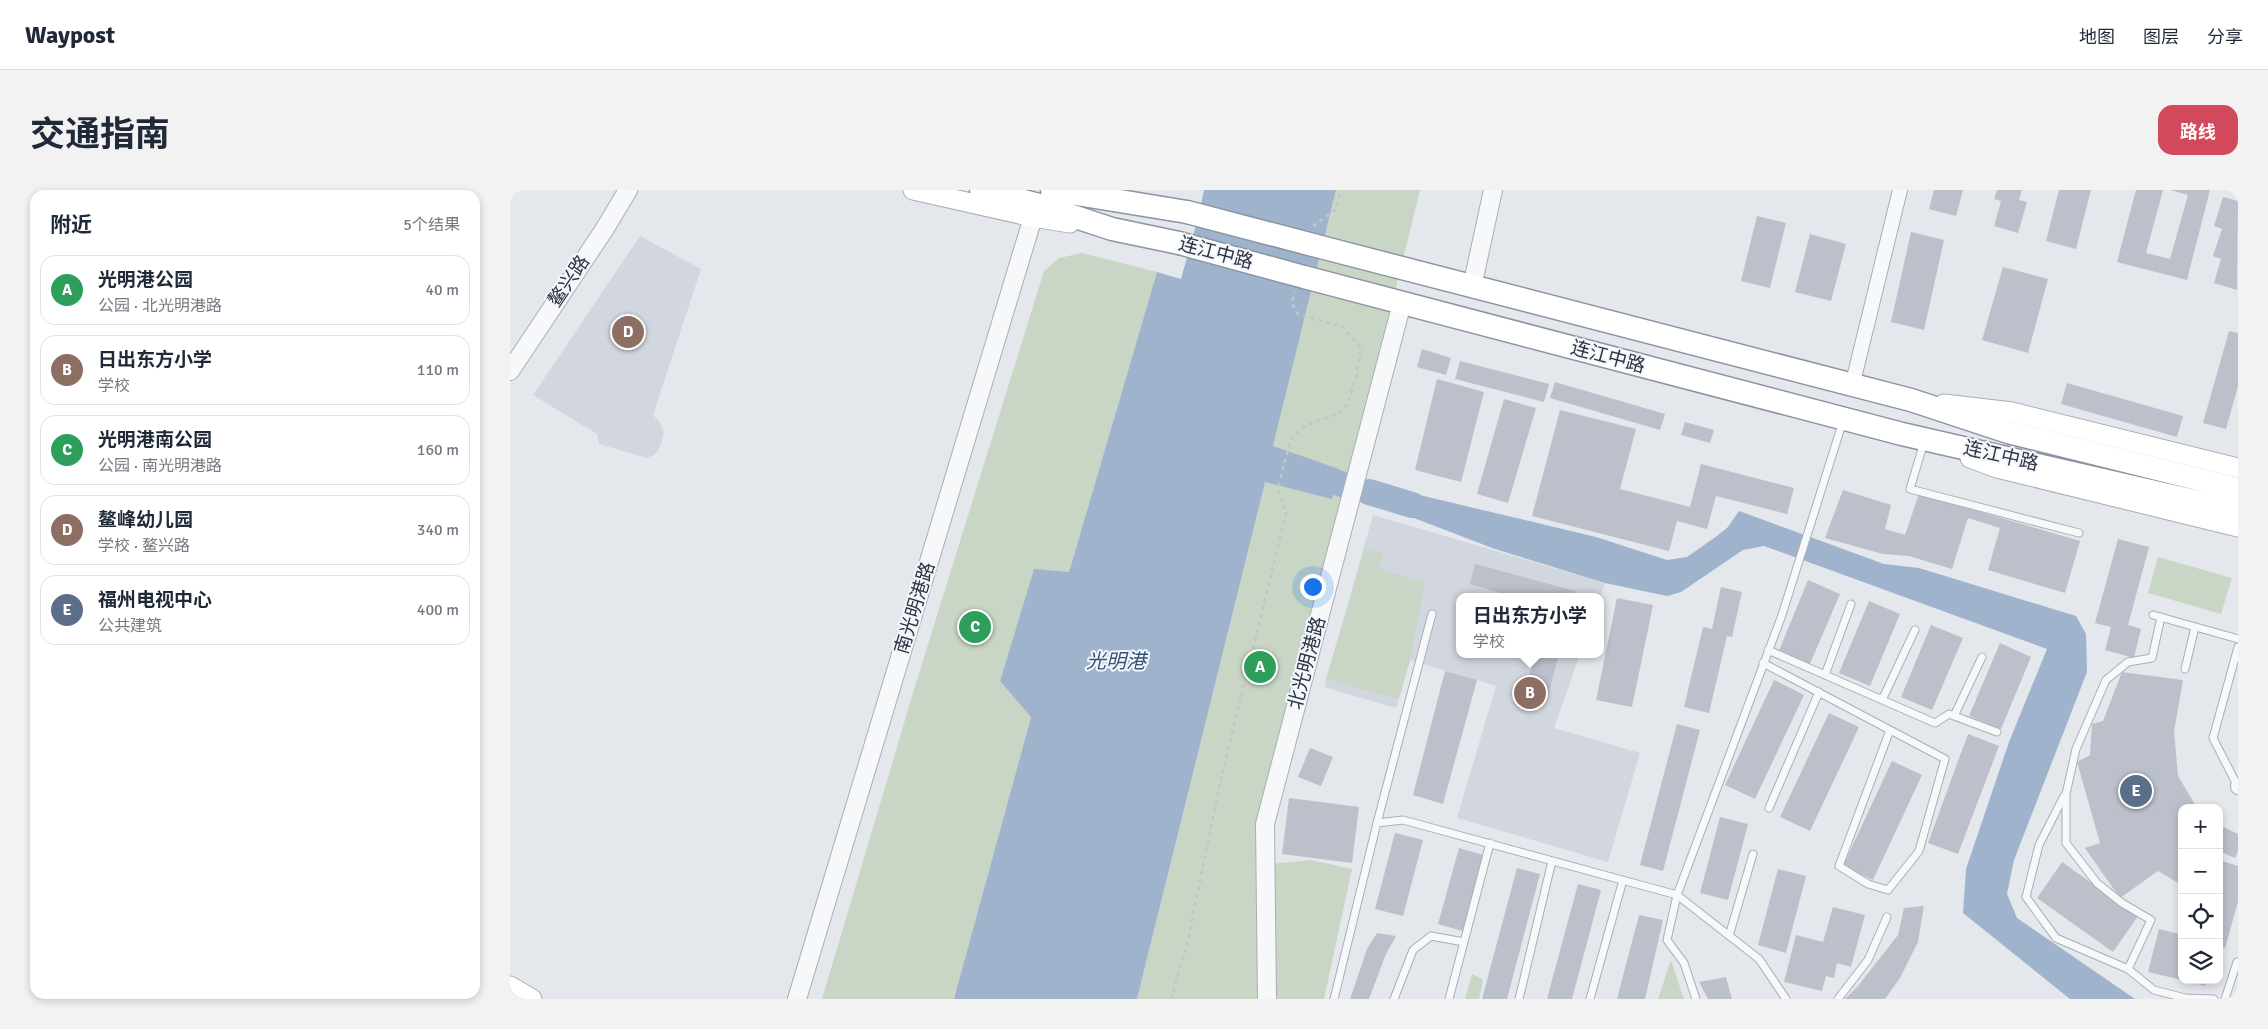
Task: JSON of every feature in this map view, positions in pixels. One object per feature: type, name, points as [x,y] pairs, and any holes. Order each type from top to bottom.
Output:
[{"type":"highway","name":"连江中路","points":[[981,190],[1042,204],[1112,228],[1179,243],[1300,280],[1402,303],[1902,434],[2238,511]]},
{"type":"highway","name":"连江中路","points":[[1042,204],[1111,196],[1313,236],[1472,287],[1911,400],[2008,432],[2238,490]]},
{"type":"main road","points":[[913,190],[1042,204]]},
{"type":"main road","points":[[1911,400],[2012,412],[2238,468]]},
{"type":"main road","points":[[1902,434],[1997,468],[2238,527]]},
{"type":"main road","points":[[510,986],[532,999]]},
{"type":"street","name":"鳌兴路","points":[[510,370],[604,230],[628,190]]},
{"type":"street","points":[[1472,287],[1493,190]]},
{"type":"street","points":[[1852,386],[1900,190]]},
{"type":"street","name":"南光明港路","points":[[797,999],[1042,204]]},
{"type":"street","name":"北光明港路","points":[[1266,999],[1265,824],[1402,303]]},
{"type":"lane","points":[[1696,999],[1684,963],[1667,940],[1677,895],[1768,650],[1844,418]]},
{"type":"lane","points":[[1924,442],[1910,489],[2079,533]]},
{"type":"lane","points":[[1825,675],[1851,604]]},
{"type":"lane","points":[[1334,999],[1377,823],[1432,614]]},
{"type":"lane","points":[[2153,615],[2238,639]]},
{"type":"lane","points":[[2128,969],[2151,920],[2122,903],[2097,883],[2066,843],[2066,794],[2076,749],[2106,680],[2128,662],[2152,658],[2161,617]]},
{"type":"lane","points":[[2186,669],[2195,627]]},
{"type":"lane","points":[[1882,700],[1915,630]]},
{"type":"lane","points":[[2238,646],[2213,738],[2238,786]]},
{"type":"lane","points":[[1768,650],[1935,723],[1949,714],[1997,732]]},
{"type":"lane","points":[[1954,716],[1982,657]]},
{"type":"lane","points":[[1763,663],[1945,759],[1919,851],[1888,890],[1868,884],[1839,866],[1890,730]]},
{"type":"lane","points":[[1769,808],[1819,692]]},
{"type":"lane","points":[[2066,794],[2039,845],[2026,897],[2056,938],[2128,969],[2154,990],[2185,998],[2214,999]]},
{"type":"lane","points":[[1377,823],[1403,820],[1677,895],[1759,959],[1786,999]]},
{"type":"lane","points":[[1449,999],[1490,843]]},
{"type":"lane","points":[[1730,936],[1753,854]]},
{"type":"lane","points":[[1519,999],[1552,860]]},
{"type":"lane","points":[[1590,999],[1623,880]]},
{"type":"lane","points":[[1838,999],[1868,960],[1887,917]]},
{"type":"lane","points":[[1394,999],[1413,950],[1431,936],[1464,942]]},
{"type":"lane","points":[[2225,999],[2238,961]]},
{"type":"path","points":[[1313,236],[1335,210],[1341,190]]},
{"type":"path","points":[[1171,999],[1188,940],[1220,784],[1286,513],[1278,488],[1291,439],[1306,425],[1338,414],[1347,405],[1356,378],[1361,348],[1357,340],[1343,327],[1298,314],[1292,304],[1300,280]]},
{"type":"shaded area","points":[[640,236],[701,269],[653,415],[664,431],[662,441],[654,455],[647,458],[599,444],[597,434],[533,395]]},
{"type":"shaded area","points":[[1373,515],[1605,583],[1601,593],[1456,593],[1456,658],[1579,658],[1554,728],[1640,753],[1608,862],[1457,818],[1496,686],[1410,660],[1396,708],[1324,687]]},
{"type":"green space","points":[[1336,190],[1420,190],[1353,462],[1257,829],[1260,999],[1137,999]]},
{"type":"green space","points":[[1082,253],[1157,272],[1069,572],[1034,570],[1000,681],[1031,716],[956,994],[954,999],[822,999],[916,683],[1044,271],[1059,258]]},
{"type":"green space","points":[[1365,549],[1383,554],[1379,568],[1425,583],[1410,660],[1399,699],[1326,679]]},
{"type":"green space","points":[[2158,557],[2232,578],[2221,614],[2148,593]]},
{"type":"green space","points":[[1311,860],[1352,869],[1324,999],[1274,999],[1272,864]]},
{"type":"green space","points":[[1671,960],[1684,999],[1658,999]]},
{"type":"green space","points":[[1472,974],[1483,980],[1479,999],[1465,999]]},
{"type":"water","name":"光明港","points":[[1204,190],[1336,190],[1273,446],[1339,469],[1332,499],[1265,482],[1137,999],[954,999],[1031,717],[1000,681],[1034,569],[1069,572],[1157,272],[1181,279]]},
{"type":"water","points":[[1390,488],[1596,537],[1667,560],[1687,557],[1728,527],[1739,511],[1884,564],[1919,568],[2076,616],[2086,634],[2087,672],[2014,860],[2007,894],[2017,918],[2135,999],[2070,999],[1963,913],[1966,869],[2009,742],[2047,649],[1764,546],[1743,550],[1681,592],[1667,596],[1605,583],[1495,549],[1385,507],[1379,495]]},
{"type":"building","points":[[1934,190],[1963,190],[1956,216],[1929,209]]},
{"type":"building","points":[[1997,190],[2022,190],[2019,200],[2027,202],[2018,233],[1994,226],[2001,201],[1994,199]]},
{"type":"building","points":[[2059,190],[2091,190],[2076,249],[2046,241]]},
{"type":"building","points":[[2136,190],[2163,190],[2146,253],[2170,259],[2188,195],[2171,190],[2210,190],[2187,280],[2117,262]]},
{"type":"building","points":[[2223,197],[2238,201],[2237,290],[2214,283],[2221,259],[2213,256],[2222,229],[2214,226]]},
{"type":"building","points":[[1757,216],[1786,223],[1770,288],[1741,281]]},
{"type":"building","points":[[1911,232],[1944,240],[1924,330],[1891,322]]},
{"type":"building","points":[[1810,234],[1846,244],[1831,301],[1795,292]]},
{"type":"building","points":[[2003,267],[2048,279],[2028,353],[1982,340]]},
{"type":"building","points":[[2229,331],[2238,333],[2238,386],[2226,429],[2203,423]]},
{"type":"building","points":[[1422,349],[1451,358],[1446,375],[1417,367]]},
{"type":"building","points":[[1460,361],[1549,384],[1544,402],[1455,379]]},
{"type":"building","points":[[1437,379],[1484,392],[1461,482],[1415,470]]},
{"type":"building","points":[[1555,382],[1665,414],[1660,430],[1550,398]]},
{"type":"building","points":[[2067,383],[2183,416],[2177,437],[2061,404]]},
{"type":"building","points":[[1504,399],[1536,408],[1508,503],[1477,494]]},
{"type":"building","points":[[1560,410],[1636,429],[1620,489],[1690,507],[1701,464],[1794,488],[1787,514],[1716,496],[1707,529],[1677,521],[1669,551],[1532,516]]},
{"type":"building","points":[[1685,422],[1714,430],[1710,443],[1681,435]]},
{"type":"building","points":[[1843,490],[1891,505],[1885,529],[1905,535],[1919,494],[2080,541],[2065,593],[1988,570],[2000,528],[1968,518],[1952,569],[1909,556],[1883,554],[1825,538]]},
{"type":"building","points":[[2118,539],[2149,547],[2128,625],[2141,629],[2134,658],[2105,650],[2111,627],[2095,623]]},
{"type":"building","points":[[1475,564],[1575,591],[1575,593],[1500,593],[1470,584]]},
{"type":"building","points":[[1808,580],[1840,594],[1809,666],[1778,653]]},
{"type":"building","points":[[1721,587],[1742,592],[1732,637],[1727,636],[1709,713],[1684,707],[1703,627],[1712,629]]},
{"type":"building","points":[[1617,598],[1653,605],[1632,707],[1596,700]]},
{"type":"building","points":[[1869,601],[1900,614],[1870,686],[1839,673]]},
{"type":"building","points":[[1931,625],[1963,638],[1932,710],[1901,697]]},
{"type":"building","points":[[2000,643],[2031,657],[2001,729],[1969,716]]},
{"type":"building","points":[[1534,658],[1558,658],[1547,699],[1524,693]]},
{"type":"building","points":[[1445,671],[1477,680],[1443,804],[1413,795]]},
{"type":"building","points":[[2122,672],[2183,680],[2174,731],[2178,776],[2195,804],[2178,804],[2178,883],[2158,871],[2120,898],[2085,848],[2100,843],[2077,762],[2090,755],[2092,724],[2103,721]]},
{"type":"building","points":[[1774,680],[1804,695],[1755,799],[1725,785]]},
{"type":"building","points":[[1829,713],[1859,727],[1810,831],[1780,817]]},
{"type":"building","points":[[1677,724],[1700,730],[1663,871],[1640,865]]},
{"type":"building","points":[[1968,734],[1999,746],[1958,854],[1928,843]]},
{"type":"building","points":[[1310,748],[1333,757],[1321,786],[1298,777]]},
{"type":"building","points":[[1892,761],[1922,775],[1873,880],[1843,866]]},
{"type":"building","points":[[1289,798],[1359,807],[1352,863],[1282,854]]},
{"type":"building","points":[[1720,817],[1748,824],[1728,900],[1700,893]]},
{"type":"building","points":[[2223,827],[2238,834],[2238,851],[2235,858],[2223,853]]},
{"type":"building","points":[[1395,833],[1423,840],[1403,916],[1375,909]]},
{"type":"building","points":[[1459,848],[1487,856],[1466,932],[1438,924]]},
{"type":"building","points":[[2223,861],[2238,866],[2238,902],[2225,948],[2223,947]]},
{"type":"building","points":[[2062,862],[2138,916],[2113,952],[2037,898]]},
{"type":"building","points":[[1517,868],[1540,874],[1507,999],[1482,999]]},
{"type":"building","points":[[1778,869],[1806,876],[1786,953],[1758,945]]},
{"type":"building","points":[[1578,884],[1601,890],[1572,999],[1547,999]]},
{"type":"building","points":[[1924,906],[1918,942],[1900,978],[1885,999],[1845,999],[1858,986],[1898,935],[1904,908]]},
{"type":"building","points":[[1833,907],[1865,915],[1851,967],[1837,963],[1834,978],[1826,976],[1822,991],[1784,982],[1796,935],[1823,942]]},
{"type":"building","points":[[1639,915],[1663,920],[1645,999],[1617,999]]},
{"type":"building","points":[[2159,929],[2178,934],[2178,979],[2148,972]]},
{"type":"building","points":[[1377,933],[1396,936],[1386,954],[1369,999],[1350,999],[1367,949]]},
{"type":"building","points":[[1726,977],[1732,999],[1708,999],[1699,982]]},
{"type":"waterway","points":[[1301,471],[1341,484]]},
{"type":"waterway","points":[[1369,492],[1412,505]]},
{"type":"place","name":"鳌峰幼儿园","points":[[628,332]]},
{"type":"place","name":"光明港南公园","points":[[975,627]]},
{"type":"place","name":"光明港公园","points":[[1260,667]]},
{"type":"place","name":"日出东方小学","points":[[1530,693]]},
{"type":"place","name":"福州电视中心","points":[[2136,791]]}]
